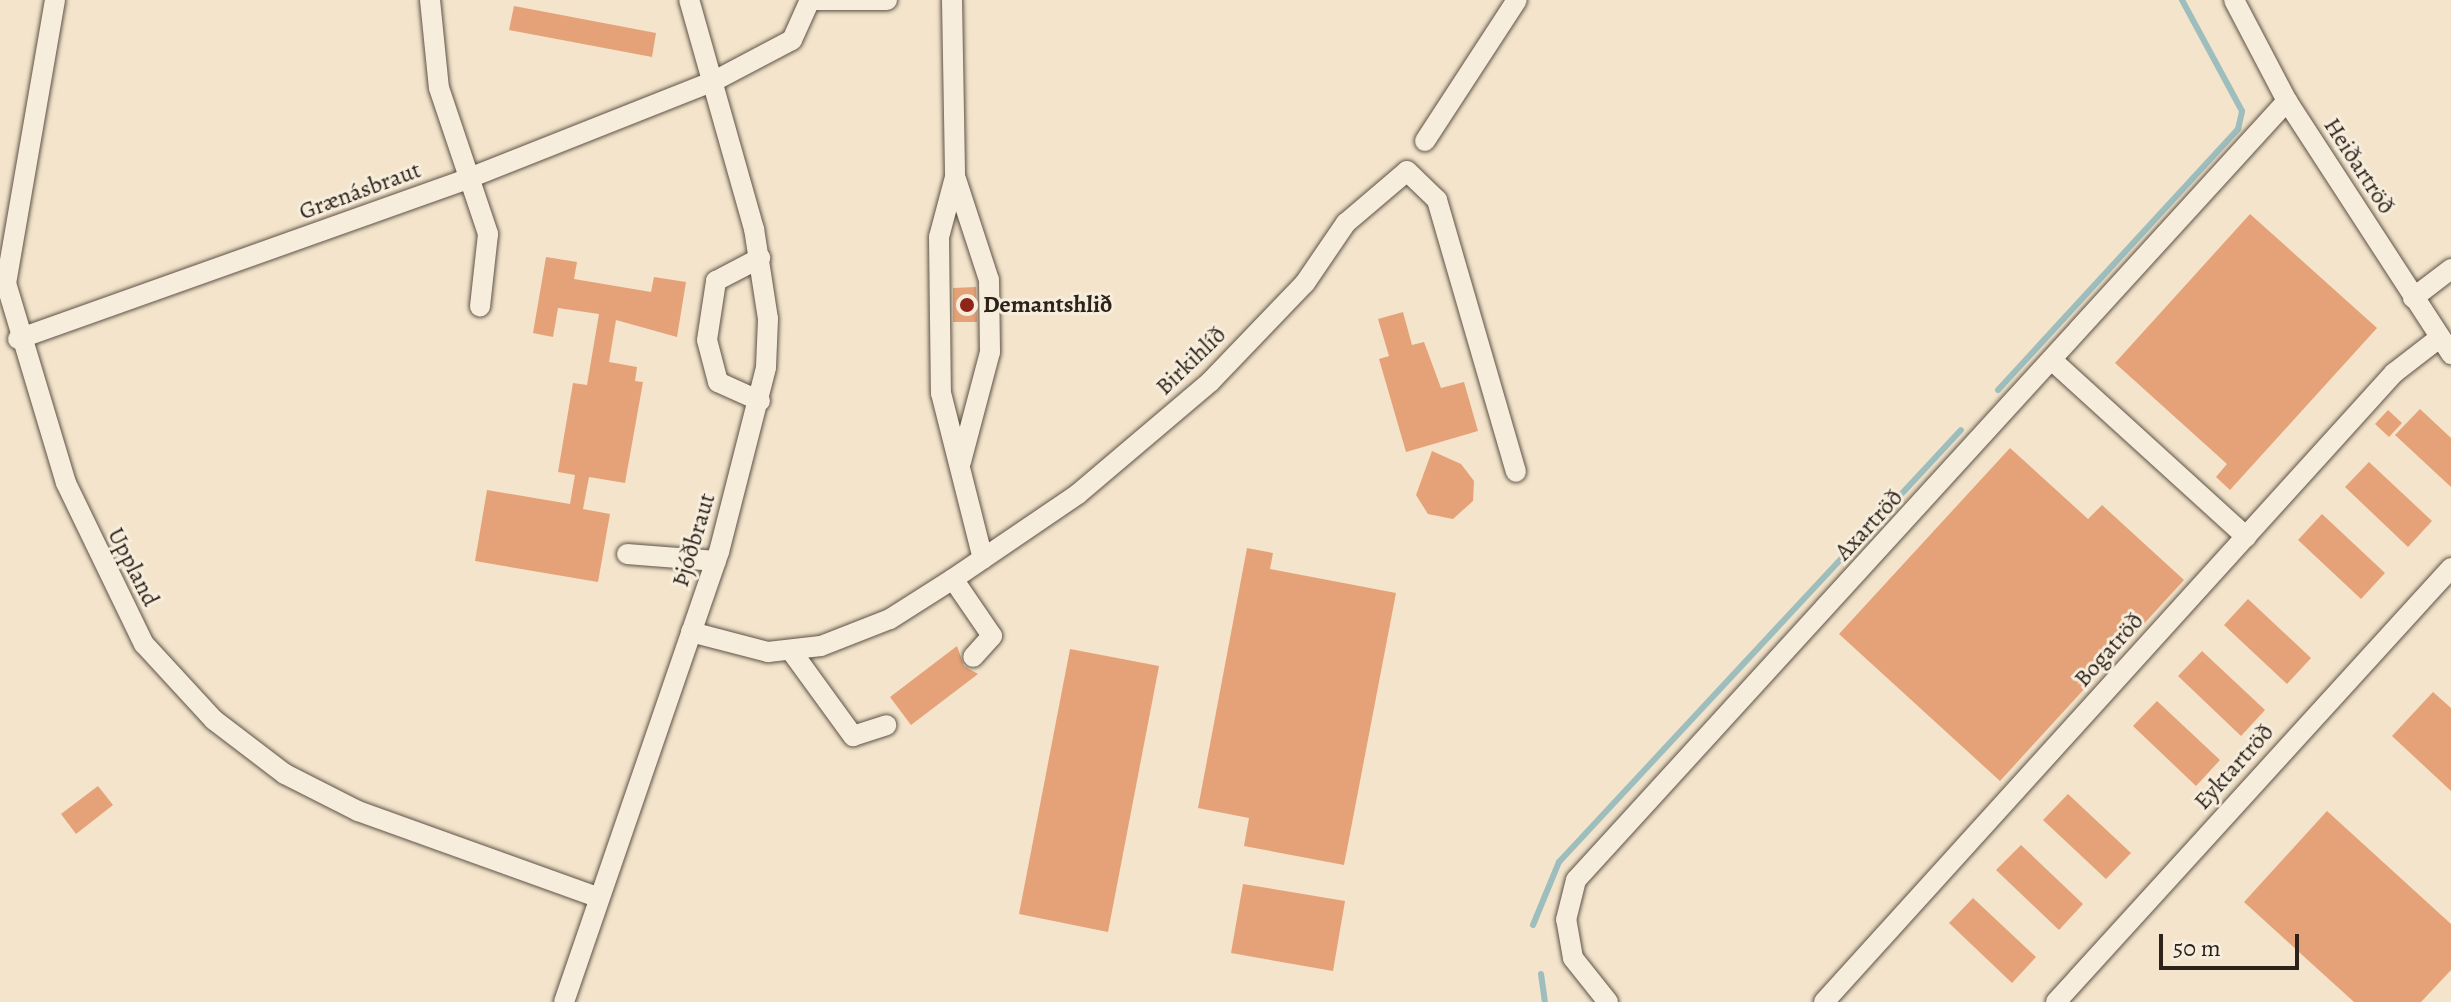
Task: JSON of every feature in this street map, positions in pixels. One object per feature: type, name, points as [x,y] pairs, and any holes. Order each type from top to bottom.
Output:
[{"type":"street","name":"Uppland","points":[[55,0],[6,255],[18,339],[99,563],[144,644],[176,683],[297,781],[358,811],[597,897]]},
{"type":"street","points":[[430,0],[439,88],[464,180],[488,234],[480,307]]},
{"type":"street","points":[[689,0],[716,80]]},
{"type":"street","name":"Grænásbraut","points":[[18,339],[464,180],[716,80],[792,40],[811,0],[887,0]]},
{"type":"street","points":[[952,0],[955,177],[939,237],[941,393],[983,559]]},
{"type":"street","points":[[1425,141],[1517,0]]},
{"type":"street","name":"Heiðartröð","points":[[2234,0],[2287,101],[2444,347]]},
{"type":"street","name":"Þjóðbraut","points":[[564,1002],[597,897],[716,561],[760,401],[768,319],[760,258],[716,80]]},
{"type":"street","name":"Axartröð","points":[[1608,1002],[1573,958],[1566,920],[1576,880],[2054,362],[2287,101]]},
{"type":"street","name":"Birkihlíð","points":[[691,632],[792,652],[854,637],[953,579],[1078,494],[1210,382],[1305,283],[1346,223],[1407,171],[1437,200],[1516,472]]},
{"type":"street","points":[[955,177],[989,280],[990,327],[990,352],[960,466]]},
{"type":"street","points":[[760,258],[716,281],[707,340],[718,382],[760,401]]},
{"type":"street","points":[[2413,298],[2451,269]]},
{"type":"street","name":"Bogatröð","points":[[1824,1002],[2394,373],[2444,347]]},
{"type":"street","points":[[2054,362],[2246,537]]},
{"type":"street","points":[[627,554],[716,561]]},
{"type":"street","name":"Eyktartröð","points":[[2056,1002],[2451,568]]},
{"type":"street","points":[[953,579],[992,636],[973,657]]},
{"type":"street","points":[[792,652],[853,736],[886,725]]},
{"type":"building","points":[[514,6],[656,33],[652,57],[509,30]]},
{"type":"building","points":[[2250,214],[2377,328],[2230,490],[2216,477],[2227,464],[2115,363]]},
{"type":"building","points":[[546,257],[577,262],[574,279],[651,292],[654,277],[686,282],[677,337],[616,320],[609,362],[637,367],[635,381],[643,382],[625,483],[589,477],[583,509],[610,514],[598,582],[475,561],[487,490],[570,504],[575,475],[558,472],[573,383],[587,385],[599,314],[558,308],[553,337],[533,333]]},
{"type":"building","name":"Demantshlið","points":[[976,287],[977,322],[953,322],[953,288]]},
{"type":"building","points":[[1403,312],[1412,345],[1424,342],[1441,388],[1464,382],[1478,431],[1406,452],[1379,359],[1389,356],[1378,319]]},
{"type":"building","points":[[2420,409],[2451,438],[2451,487],[2395,435]]},
{"type":"building","points":[[2388,410],[2402,423],[2389,437],[2375,424]]},
{"type":"building","points":[[2010,448],[2088,519],[2102,505],[2184,580],[2000,781],[1839,634]]},
{"type":"building","points":[[1432,451],[1461,464],[1474,481],[1473,501],[1453,519],[1428,514],[1416,495]]},
{"type":"building","points":[[2369,462],[2432,521],[2408,547],[2345,487]]},
{"type":"building","points":[[2322,514],[2385,573],[2361,599],[2298,540]]},
{"type":"building","points":[[1247,548],[1273,553],[1270,569],[1396,593],[1344,865],[1244,846],[1249,818],[1198,808]]},
{"type":"building","points":[[2248,599],[2311,658],[2287,684],[2224,625]]},
{"type":"building","points":[[957,646],[964,666],[978,674],[911,725],[890,697]]},
{"type":"building","points":[[1070,649],[1159,666],[1108,932],[1019,914]]},
{"type":"building","points":[[2202,651],[2265,710],[2241,736],[2178,676]]},
{"type":"building","points":[[2433,692],[2451,708],[2451,791],[2392,736]]},
{"type":"building","points":[[2157,701],[2220,760],[2196,786],[2133,726]]},
{"type":"building","points":[[98,786],[113,805],[76,834],[61,814]]},
{"type":"building","points":[[2068,794],[2131,853],[2106,879],[2043,820]]},
{"type":"building","points":[[2327,811],[2451,924],[2451,970],[2421,1002],[2354,1002],[2244,902]]},
{"type":"building","points":[[2021,845],[2083,904],[2059,930],[1996,870]]},
{"type":"building","points":[[1243,884],[1345,901],[1333,971],[1231,953]]},
{"type":"building","points":[[1973,898],[2036,957],[2012,983],[1949,923]]},
{"type":"waterway","points":[[1998,390],[2238,129],[2242,111],[2182,0]]},
{"type":"waterway","points":[[1533,925],[1559,862],[1961,430]]},
{"type":"waterway","points":[[1541,974],[1545,1002]]},
{"type":"place","name":"Demantshlið","points":[[967,305]]}]
